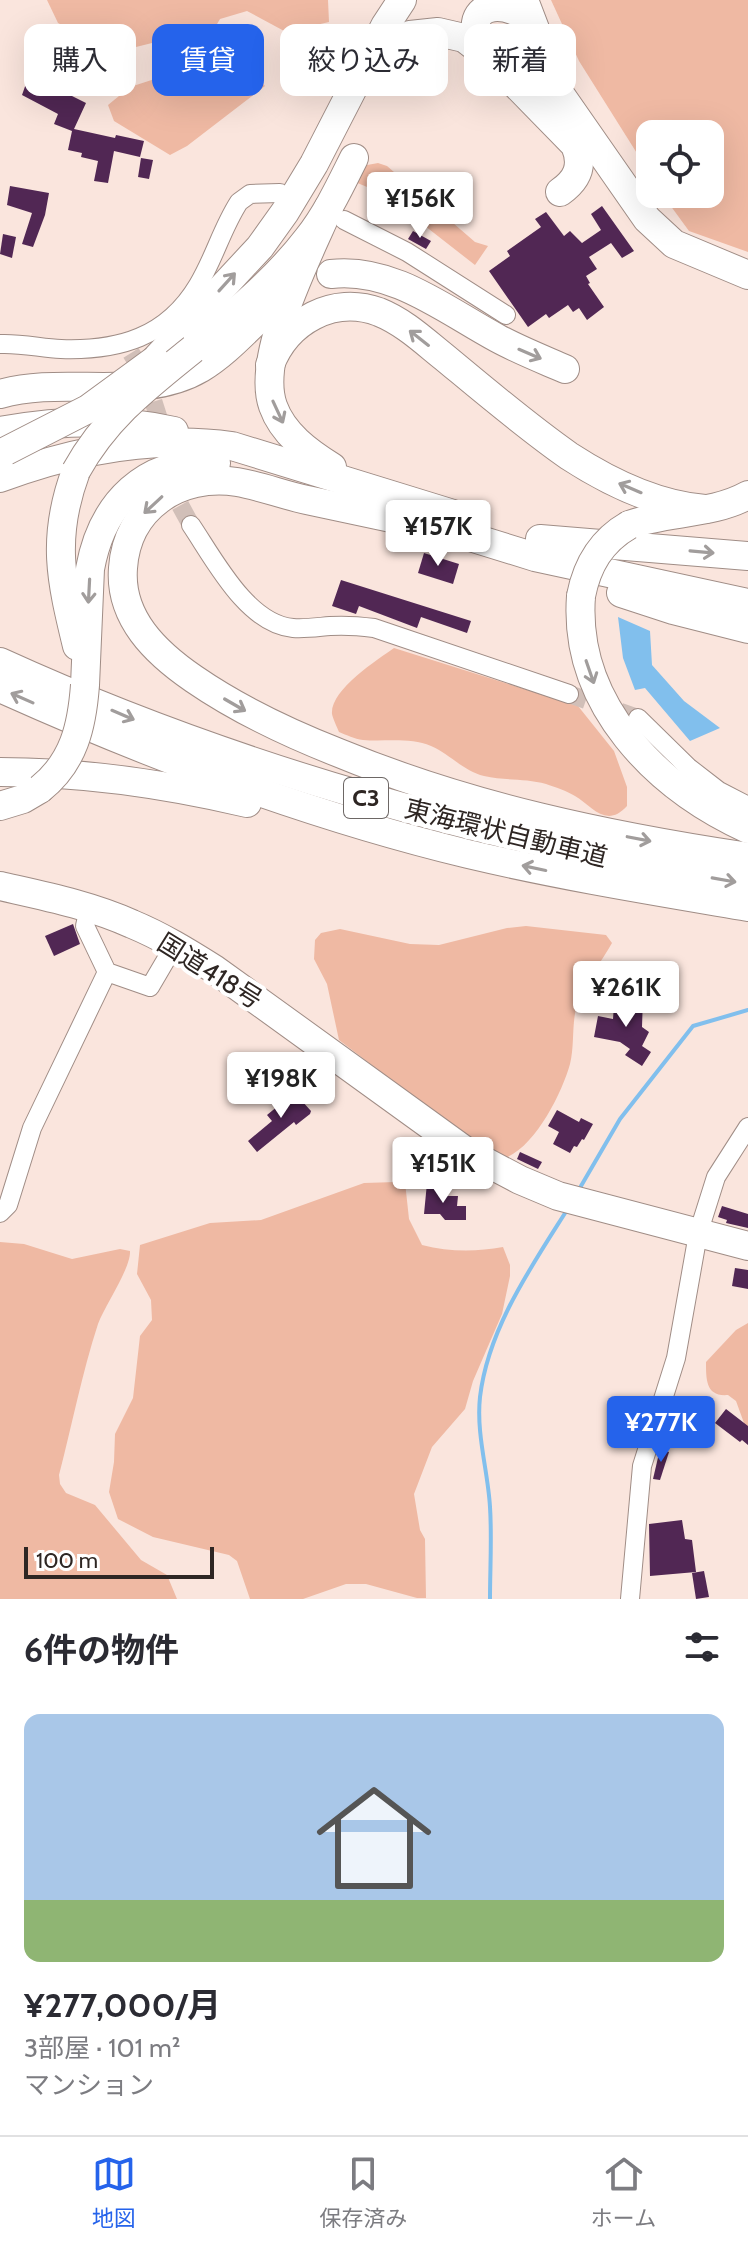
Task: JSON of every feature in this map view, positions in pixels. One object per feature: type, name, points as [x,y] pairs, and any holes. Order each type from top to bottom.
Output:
[{"type":"highway","points":[[386,24],[402,0]]},
{"type":"highway","points":[[524,0],[534,24]]},
{"type":"highway","points":[[477,24],[488,7],[503,3],[524,13],[533,24]]},
{"type":"highway","points":[[2,454],[88,409],[138,352],[273,230],[309,173],[349,96]]},
{"type":"highway","points":[[527,96],[575,145],[579,171],[570,185],[560,192]]},
{"type":"highway","points":[[561,96],[655,229],[685,250],[748,275]]},
{"type":"highway","points":[[354,158],[337,213],[279,330],[270,365],[270,393],[273,406],[288,432],[312,454],[382,493]]},
{"type":"highway","points":[[85,685],[63,587],[59,540],[62,516],[76,471],[101,431],[118,412],[232,316],[337,213]]},
{"type":"highway","points":[[331,274],[373,275],[400,284],[512,346],[565,369]]},
{"type":"highway","points":[[0,394],[35,387],[154,383],[185,376],[216,358],[276,303]]},
{"type":"highway","points":[[270,365],[289,332],[311,317],[335,308],[350,307],[377,312],[416,335],[534,430],[579,462],[605,477],[655,498],[689,508],[705,509]]},
{"type":"highway","points":[[2,454],[74,423],[159,427],[232,446],[382,493],[644,582],[748,603]]},
{"type":"highway","points":[[2,454],[57,460],[122,446],[174,441],[232,446]]},
{"type":"highway","points":[[0,806],[23,799],[40,789],[72,751],[79,731],[85,685],[88,589],[96,543],[107,518],[118,503],[133,487],[150,476],[187,464],[231,464],[286,478],[443,529]]},
{"type":"highway","points":[[748,590],[299,499],[238,482],[202,481],[187,484],[163,496],[137,521],[124,554],[124,593],[139,628],[152,646],[170,662],[249,713],[320,745],[411,780],[514,812],[638,839],[748,857]]},
{"type":"highway","points":[[748,495],[705,509],[657,516],[629,525],[608,539],[599,549],[587,573],[581,596],[580,623],[583,653],[594,685],[611,716],[635,748],[669,781],[714,812],[748,829]]},
{"type":"highway","points":[[538,548],[748,556]]},
{"type":"highway","points":[[538,548],[638,599],[748,629]]},
{"type":"highway","name":"東海環状自動車道","points":[[0,662],[156,728],[353,794],[539,843],[748,884]]},
{"type":"highway","name":"東海環状自動車道","points":[[0,688],[155,754],[271,797],[466,853],[564,875],[748,907]]},
{"type":"highway","points":[[0,772],[46,772],[168,787],[466,853]]},
{"type":"highway","name":"国道418号","points":[[0,886],[89,908],[152,933],[214,969],[467,1152],[520,1180],[558,1196],[748,1246]]},
{"type":"street","points":[[0,344],[138,352],[155,331],[175,315],[198,286],[239,202],[250,194],[280,193]]},
{"type":"street","points":[[337,213],[407,252],[506,315]]},
{"type":"street","points":[[191,525],[232,586],[253,609],[275,623],[290,628],[374,628],[569,694]]},
{"type":"street","points":[[638,718],[688,767],[719,791],[748,806]]},
{"type":"street","points":[[89,908],[85,926],[107,972],[150,987],[167,958]]},
{"type":"street","points":[[0,1213],[8,1205],[32,1128],[107,972]]},
{"type":"street","points":[[630,1599],[642,1466],[676,1358],[698,1234],[716,1177],[748,1127]]},
{"type":"shaded area","points":[[47,0],[328,0],[329,22],[280,24],[280,29],[247,11],[220,19],[217,24],[152,24],[152,43],[136,47],[136,24],[58,23]]},
{"type":"shaded area","points":[[551,0],[748,0],[748,252],[689,231],[672,208],[724,208],[724,120],[636,120],[636,152],[579,61],[576,54],[576,24],[562,24]]},
{"type":"shaded area","points":[[152,80],[152,96],[252,96],[187,146],[170,155],[114,121],[108,105],[119,96],[136,96],[136,85]]},
{"type":"shaded area","points":[[378,163],[387,166],[475,242],[488,246],[475,265],[384,194],[355,182],[362,166]]},
{"type":"shaded area","points":[[394,648],[578,706],[614,751],[627,787],[627,806],[619,813],[606,816],[572,794],[546,784],[476,774],[423,743],[363,740],[339,732],[332,714],[338,695],[356,676]]},
{"type":"shaded area","points":[[526,926],[606,935],[612,943],[578,1002],[570,1064],[554,1104],[527,1143],[505,1158],[478,1146],[339,1040],[327,984],[314,959],[315,940],[321,933],[340,929],[410,944],[439,945]]},
{"type":"shaded area","points":[[405,1182],[409,1219],[422,1245],[462,1250],[503,1247],[510,1265],[502,1314],[473,1381],[465,1409],[432,1447],[414,1494],[420,1530],[425,1539],[426,1598],[366,1584],[346,1584],[303,1599],[250,1599],[237,1561],[229,1555],[153,1537],[118,1519],[109,1492],[115,1434],[133,1398],[140,1336],[152,1320],[151,1300],[137,1274],[140,1245],[210,1223],[261,1220],[364,1183]]},
{"type":"shaded area","points":[[0,1242],[24,1244],[72,1259],[120,1249],[130,1251],[126,1267],[101,1316],[92,1343],[59,1475],[60,1484],[66,1493],[95,1505],[141,1560],[167,1575],[177,1599],[0,1599]]},
{"type":"shaded area","points":[[748,1323],[748,1434],[736,1401],[711,1390],[706,1362],[736,1330]]},
{"type":"water","points":[[618,617],[650,631],[652,665],[684,701],[720,728],[690,741],[645,688],[635,690],[623,658]]},
{"type":"building","points":[[24,89],[24,96],[72,96],[86,103],[74,129],[144,141],[140,157],[114,151],[108,183],[94,181],[98,161],[68,150],[72,131],[54,124],[58,114],[22,95]]},
{"type":"building","points":[[141,158],[153,160],[149,179],[138,177]]},
{"type":"building","points":[[10,186],[49,193],[45,215],[33,247],[22,244],[32,213],[7,205]]},
{"type":"building","points":[[602,206],[634,251],[622,258],[611,243],[589,257],[597,269],[586,276],[588,284],[604,307],[587,320],[579,308],[573,312],[568,305],[549,318],[546,314],[528,327],[489,271],[510,256],[507,251],[541,227],[535,219],[546,212],[564,236],[570,231],[582,243],[601,230],[591,214]]},
{"type":"building","points":[[413,231],[431,241],[426,249],[408,239]]},
{"type":"building","points":[[3,234],[16,237],[12,258],[0,254]]},
{"type":"building","points":[[424,553],[459,564],[453,584],[418,573]]},
{"type":"building","points":[[341,580],[471,621],[467,633],[421,617],[417,628],[359,606],[356,614],[332,606]]},
{"type":"building","points":[[73,924],[80,944],[54,956],[45,936]]},
{"type":"building","points":[[626,996],[643,997],[642,1027],[649,1032],[642,1046],[651,1052],[642,1066],[625,1055],[630,1049],[620,1042],[594,1037],[598,1016],[613,1019],[614,1006],[625,1008]]},
{"type":"building","points":[[292,1090],[311,1111],[310,1114],[296,1125],[294,1122],[257,1152],[248,1141],[272,1121],[267,1115]]},
{"type":"building","points":[[557,1110],[579,1122],[581,1118],[593,1124],[584,1140],[577,1147],[574,1146],[570,1153],[553,1144],[559,1132],[548,1126]]},
{"type":"building","points":[[520,1152],[542,1162],[538,1169],[517,1159]]},
{"type":"building","points":[[427,1183],[437,1183],[437,1192],[444,1192],[444,1196],[458,1196],[457,1206],[466,1206],[466,1220],[445,1220],[440,1214],[424,1214]]},
{"type":"building","points":[[722,1206],[748,1214],[748,1228],[726,1223],[727,1220],[718,1217]]},
{"type":"building","points":[[735,1268],[748,1270],[748,1289],[732,1286]]},
{"type":"building","points":[[726,1409],[748,1426],[748,1445],[715,1423]]},
{"type":"building","points":[[660,1449],[669,1452],[660,1480],[653,1479]]},
{"type":"building","points":[[682,1520],[685,1539],[692,1540],[696,1572],[650,1576],[649,1524]]},
{"type":"building","points":[[704,1571],[709,1597],[696,1599],[692,1573]]},
{"type":"waterway","points":[[581,1186],[620,1119],[693,1026],[748,1010]]},
{"type":"waterway","points":[[490,1599],[490,1507],[481,1439],[480,1397],[492,1347],[513,1299],[567,1210]]},
{"type":"tunnel","points":[[131,353],[145,375],[164,435]]},
{"type":"tunnel","points":[[175,479],[180,505],[191,525]]},
{"type":"tunnel","points":[[569,694],[638,718]]}]
